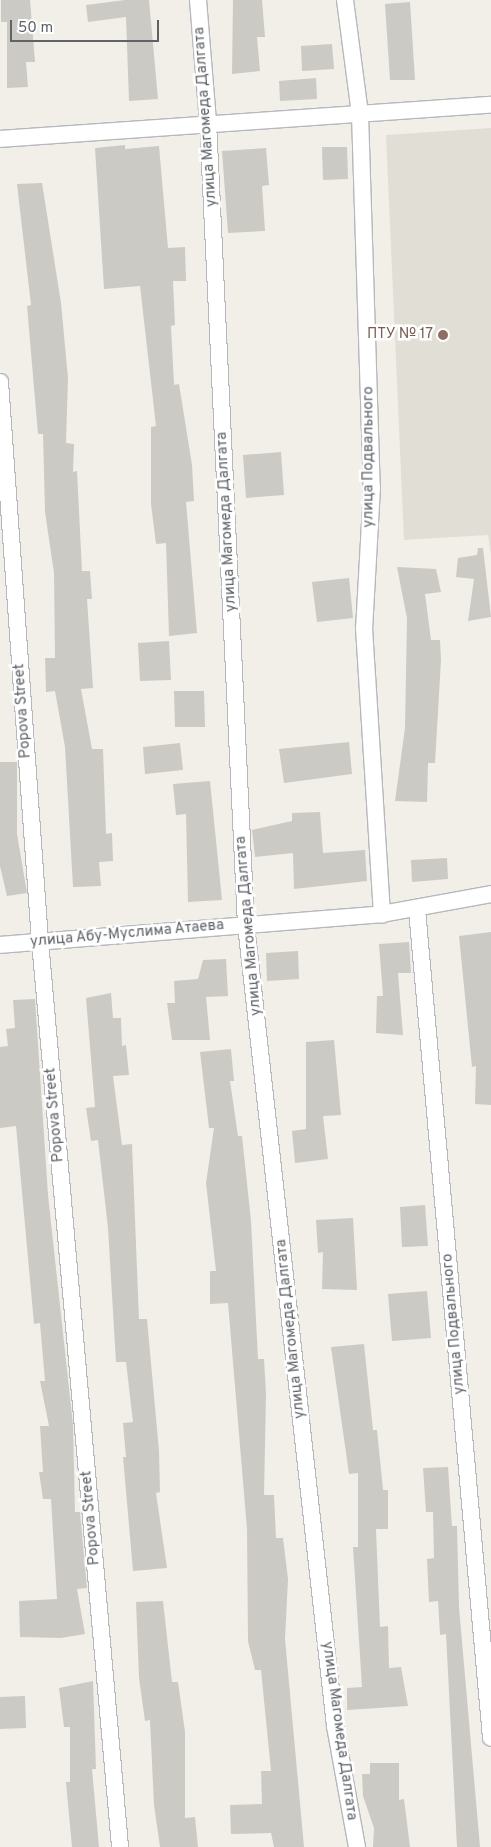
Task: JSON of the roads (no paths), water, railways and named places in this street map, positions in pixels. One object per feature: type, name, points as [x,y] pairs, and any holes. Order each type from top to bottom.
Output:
[{"type":"street","name":"улица Магомеда Далгата","points":[[198,0],[208,122],[246,925],[335,1726],[358,1847]]},
{"type":"street","name":"улица Подвального","points":[[344,0],[360,114],[372,487],[364,628],[382,914]]},
{"type":"street","points":[[0,139],[208,122],[491,105]]},
{"type":"street","name":"Popova Street","points":[[0,382],[40,941],[120,1847]]},
{"type":"street","name":"улица Абу-Муслима Атаева","points":[[0,945],[382,914],[417,910],[491,894]]},
{"type":"street","name":"улица Подвального","points":[[417,910],[491,1738]]},
{"type":"place","name":"ПТУ № 17","points":[[443,335]]}]
